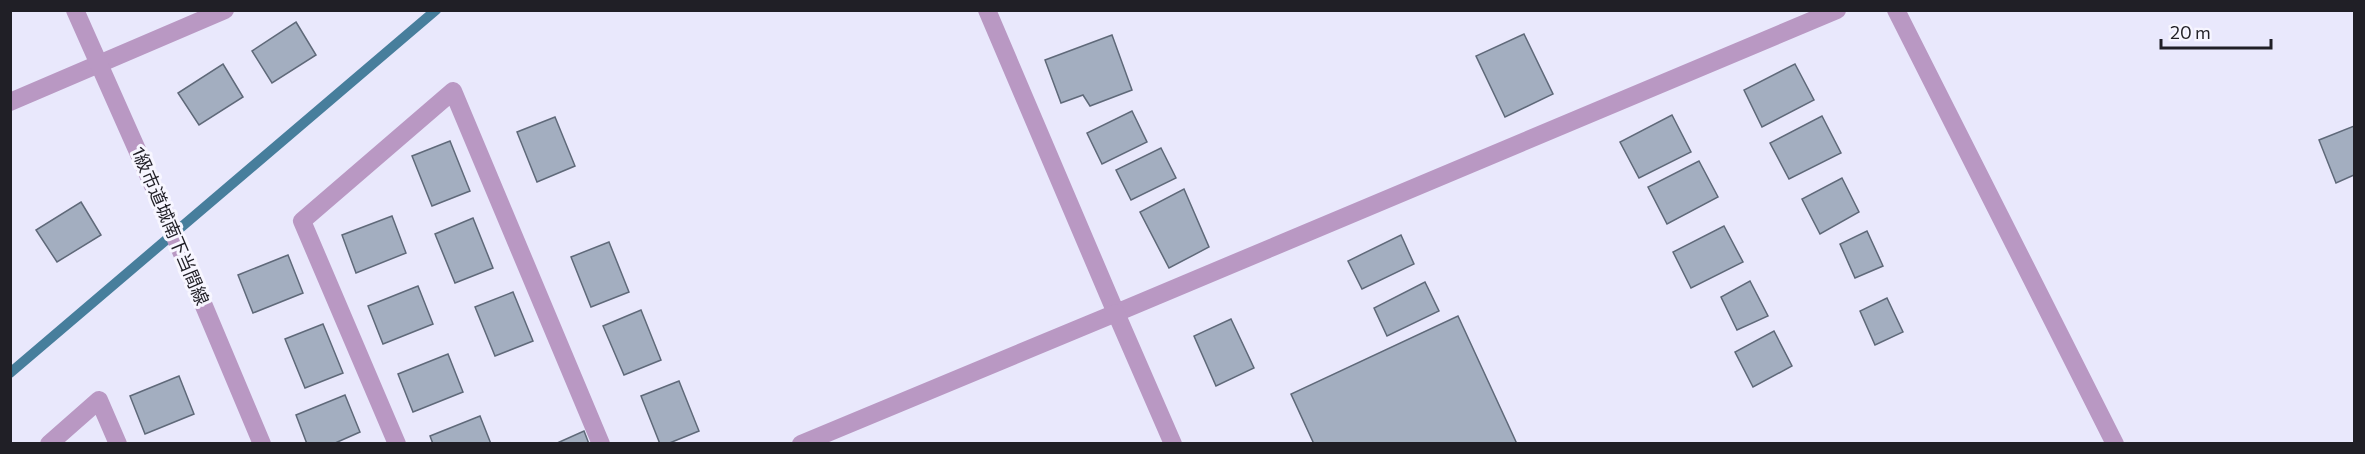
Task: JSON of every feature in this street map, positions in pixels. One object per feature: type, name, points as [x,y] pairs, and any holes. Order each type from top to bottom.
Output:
[{"type":"street","name":"1級市道城南下当間線","points":[[75,10],[162,206],[262,444]]},
{"type":"street","points":[[10,102],[225,10]]},
{"type":"street","points":[[987,10],[1173,444]]},
{"type":"street","points":[[801,444],[1837,10]]},
{"type":"street","points":[[1896,10],[2115,444]]},
{"type":"street","points":[[397,444],[302,221],[453,91],[601,444]]},
{"type":"street","points":[[49,444],[99,400],[118,444]]},
{"type":"building","points":[[296,22],[316,55],[272,83],[252,51]]},
{"type":"building","points":[[1524,34],[1553,94],[1505,117],[1476,56]]},
{"type":"building","points":[[1112,35],[1132,90],[1090,106],[1083,95],[1061,103],[1045,60]]},
{"type":"building","points":[[223,64],[243,97],[199,125],[178,93]]},
{"type":"building","points":[[1795,64],[1814,100],[1762,127],[1744,90]]},
{"type":"building","points":[[1132,111],[1147,142],[1102,164],[1087,133]]},
{"type":"building","points":[[1672,115],[1691,152],[1639,178],[1620,142]]},
{"type":"building","points":[[1822,116],[1841,153],[1789,179],[1770,143]]},
{"type":"building","points":[[555,117],[575,166],[537,182],[517,132]]},
{"type":"building","points":[[2354,126],[2354,175],[2336,183],[2319,140]]},
{"type":"building","points":[[450,141],[470,191],[432,206],[412,156]]},
{"type":"building","points":[[1161,148],[1176,178],[1131,200],[1116,170]]},
{"type":"building","points":[[1699,161],[1718,197],[1667,224],[1648,187]]},
{"type":"building","points":[[1842,178],[1859,212],[1820,234],[1802,199]]},
{"type":"building","points":[[1184,189],[1209,247],[1169,268],[1140,212]]},
{"type":"building","points":[[81,202],[101,235],[57,262],[36,230]]},
{"type":"building","points":[[392,216],[406,253],[356,273],[342,235]]},
{"type":"building","points":[[473,218],[493,268],[455,283],[435,234]]},
{"type":"building","points":[[1724,226],[1743,262],[1691,288],[1673,252]]},
{"type":"building","points":[[1867,231],[1883,266],[1855,278],[1840,244]]},
{"type":"building","points":[[1401,235],[1414,264],[1362,289],[1348,261]]},
{"type":"building","points":[[609,242],[629,292],[591,307],[571,257]]},
{"type":"building","points":[[288,255],[303,293],[253,313],[238,275]]},
{"type":"building","points":[[1750,281],[1768,316],[1737,330],[1721,297]]},
{"type":"building","points":[[1425,282],[1439,311],[1387,336],[1374,308]]},
{"type":"building","points":[[418,286],[433,324],[383,344],[368,306]]},
{"type":"building","points":[[513,292],[533,341],[495,356],[475,307]]},
{"type":"building","points":[[1887,298],[1903,332],[1875,345],[1860,311]]},
{"type":"building","points":[[641,310],[661,360],[624,375],[603,326]]},
{"type":"building","points":[[1458,316],[1517,444],[1314,444],[1291,394]]},
{"type":"building","points":[[1231,319],[1254,368],[1216,386],[1194,336]]},
{"type":"building","points":[[323,324],[343,373],[305,388],[285,339]]},
{"type":"building","points":[[1774,331],[1792,366],[1753,387],[1735,352]]},
{"type":"building","points":[[448,354],[463,392],[413,412],[398,374]]},
{"type":"building","points":[[179,376],[194,414],[145,434],[130,396]]},
{"type":"building","points":[[679,381],[699,431],[667,444],[660,444],[641,396]]},
{"type":"building","points":[[345,395],[360,432],[333,444],[307,444],[296,415]]},
{"type":"building","points":[[480,416],[491,444],[433,444],[430,436]]},
{"type":"building","points":[[584,431],[589,444],[555,444]]},
{"type":"waterway","points":[[10,373],[436,10]]}]
